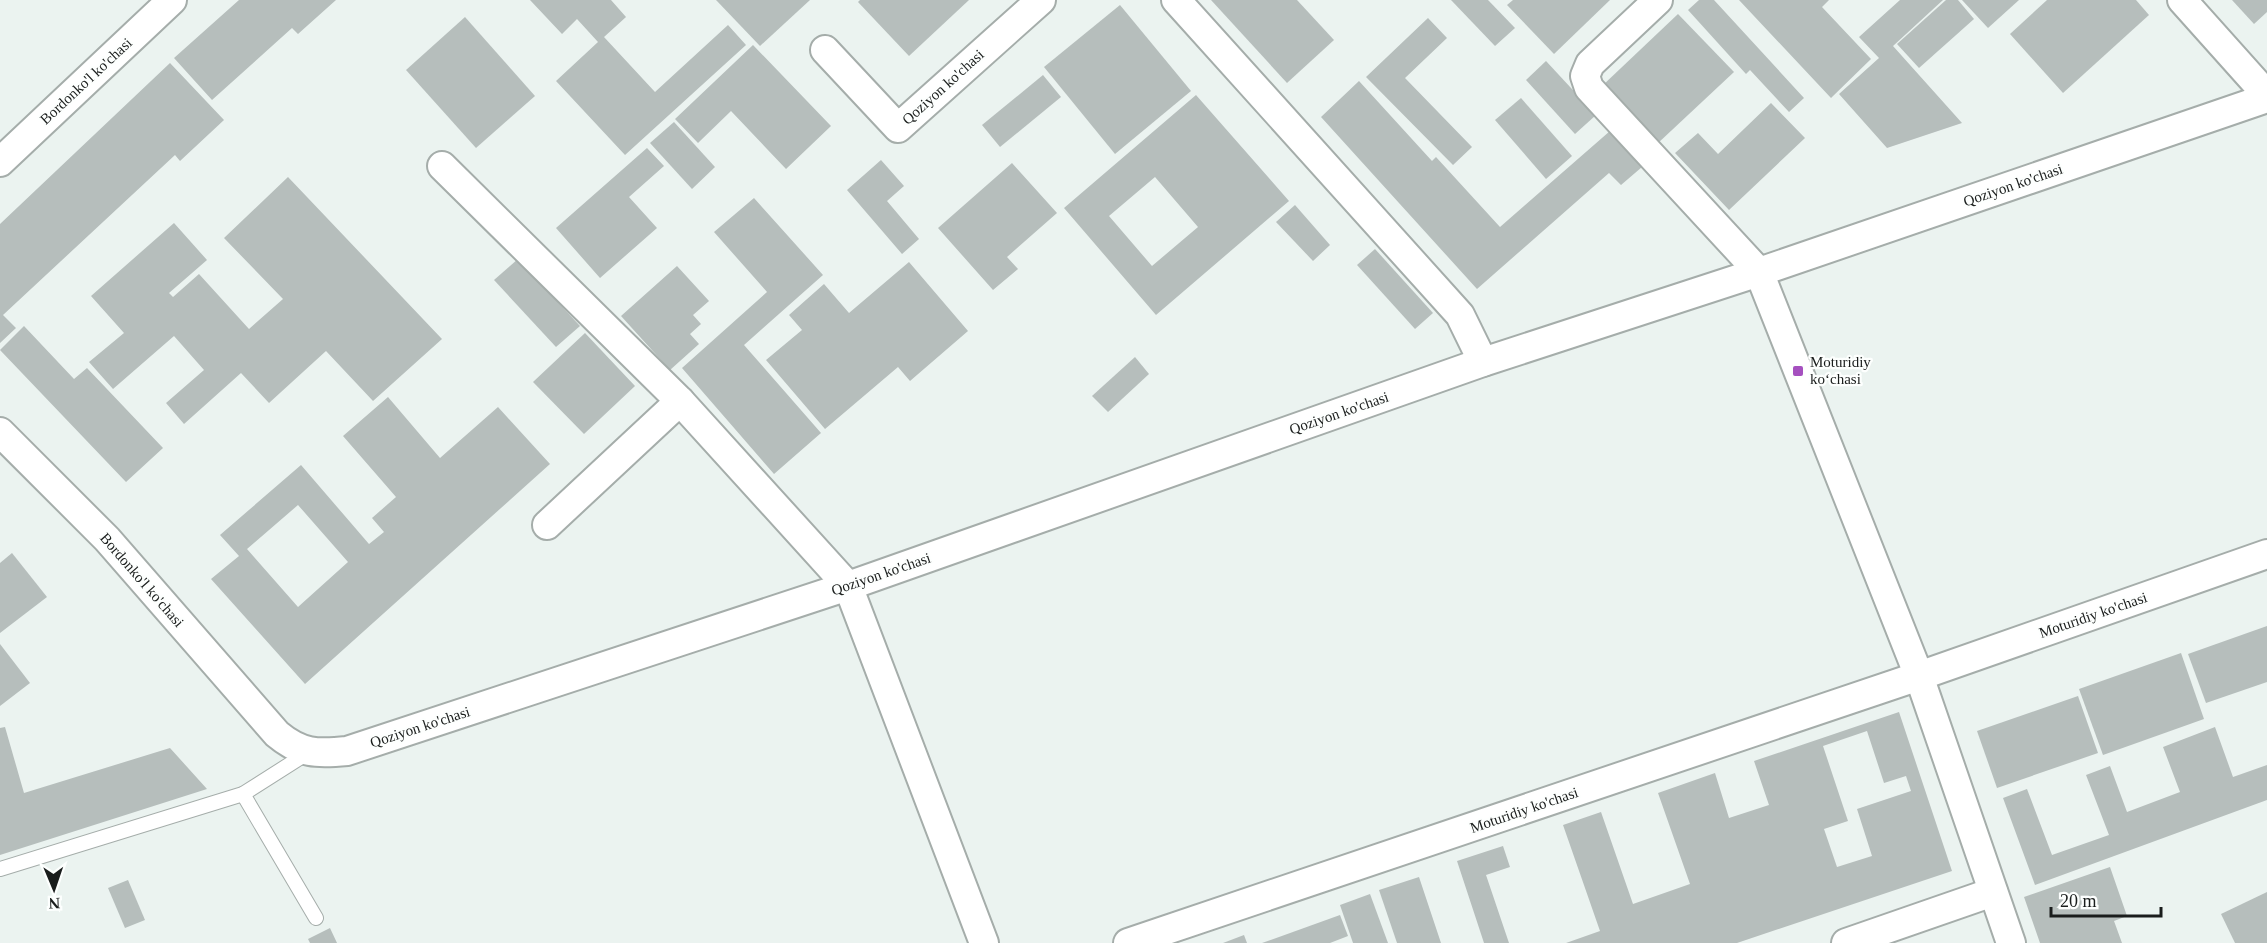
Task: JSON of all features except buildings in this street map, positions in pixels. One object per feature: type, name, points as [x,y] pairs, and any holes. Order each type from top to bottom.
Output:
[{"type":"street","name":"Bordonko'l ko'chasi","points":[[0,162],[172,0]]},
{"type":"street","name":"Qoziyon ko'chasi","points":[[825,50],[898,128],[1041,0]]},
{"type":"street","points":[[1176,0],[1460,315],[1483,362]]},
{"type":"street","points":[[1658,0],[1590,63],[1585,76],[1589,88],[1759,272],[1919,676],[2011,943]]},
{"type":"street","name":"Qoziyon ko'chasi","points":[[277,734],[291,746],[309,752],[347,751],[848,586],[1483,362],[1759,272],[2267,97],[2182,0]]},
{"type":"street","points":[[442,165],[681,401],[848,586],[984,943]]},
{"type":"street","points":[[547,525],[681,401]]},
{"type":"street","name":"Bordonko'l ko'chasi","points":[[0,432],[106,539],[277,734]]},
{"type":"street","name":"Moturidiy ko'chasi","points":[[1128,943],[1919,676],[2267,554]]},
{"type":"street","points":[[1846,943],[1992,891]]},
{"type":"lane","points":[[0,869],[243,794],[309,752]]},
{"type":"lane","points":[[243,794],[316,918]]},
{"type":"place","name":"Moturidiy koʻchasi","points":[[1798,371]]}]
